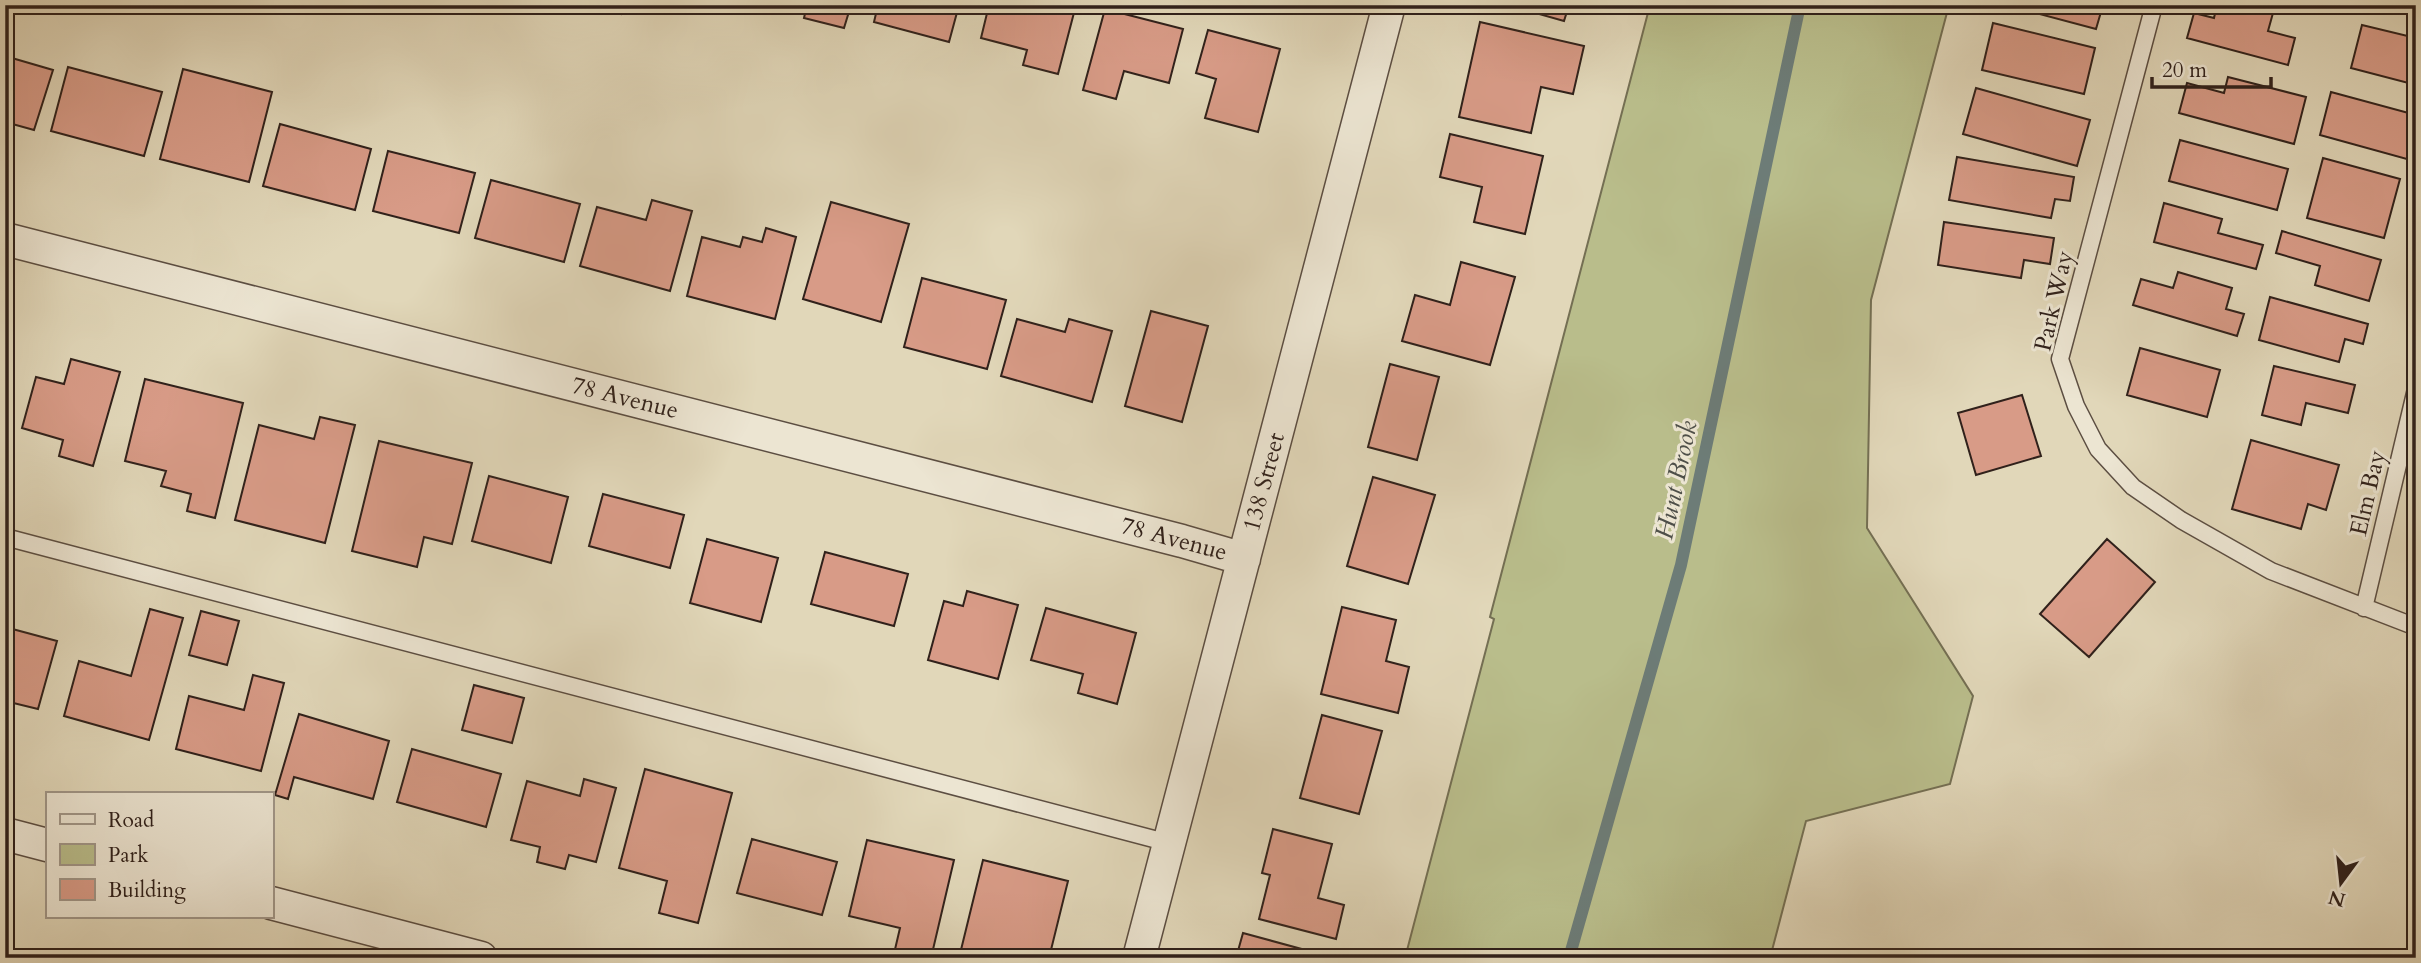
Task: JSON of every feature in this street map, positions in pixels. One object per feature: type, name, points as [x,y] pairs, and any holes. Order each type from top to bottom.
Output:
[{"type":"street","name":"138 Street","points":[[1139,958],[1389,5]]},
{"type":"street","name":"78 Avenue","points":[[5,239],[1168,537],[1244,559]]},
{"type":"street","points":[[5,834],[46,845]]},
{"type":"street","points":[[273,904],[481,958]]},
{"type":"lane","name":"Park Way","points":[[2154,5],[2060,359],[2076,406],[2098,449],[2133,487],[2181,520],[2271,571],[2416,627]]},
{"type":"lane","name":"Elm Bay","points":[[2364,608],[2416,389]]},
{"type":"lane","points":[[5,537],[1169,843]]},
{"type":"green space","points":[[1650,5],[1949,5],[1871,300],[1867,528],[1973,696],[1950,784],[1806,821],[1770,958],[1405,958],[1494,619],[1490,617]]},
{"type":"building","points":[[591,5],[624,5],[621,14]]},
{"type":"building","points":[[807,5],[851,5],[844,28],[804,18]]},
{"type":"building","points":[[878,5],[959,5],[949,42],[874,22]]},
{"type":"building","points":[[989,5],[1076,5],[1058,74],[1023,65],[1027,50],[981,38]]},
{"type":"building","points":[[1507,5],[1569,5],[1564,21]]},
{"type":"building","points":[[2017,5],[2103,5],[2096,29],[2017,8]]},
{"type":"building","points":[[2217,5],[2245,5],[2273,13],[2268,31],[2295,38],[2288,65],[2187,38],[2194,13],[2214,18]]},
{"type":"building","points":[[2374,5],[2416,5],[2416,17]]},
{"type":"building","points":[[1105,9],[1183,29],[1169,83],[1124,71],[1116,99],[1083,90]]},
{"type":"building","points":[[1480,22],[1584,46],[1573,94],[1541,87],[1531,133],[1459,117]]},
{"type":"building","points":[[1993,23],[2095,48],[2084,94],[1982,70]]},
{"type":"building","points":[[2362,25],[2416,38],[2416,85],[2351,68]]},
{"type":"building","points":[[1208,30],[1280,49],[1258,132],[1205,118],[1216,79],[1196,73]]},
{"type":"building","points":[[5,56],[53,70],[34,130],[5,122]]},
{"type":"building","points":[[68,67],[162,92],[144,156],[51,131]]},
{"type":"building","points":[[183,69],[272,92],[249,182],[160,159]]},
{"type":"building","points":[[2228,77],[2306,97],[2294,144],[2179,113],[2187,83],[2224,93]]},
{"type":"building","points":[[1976,88],[2090,120],[2077,166],[1963,134]]},
{"type":"building","points":[[2331,92],[2416,115],[2414,161],[2320,135]]},
{"type":"building","points":[[280,124],[371,149],[355,210],[263,186]]},
{"type":"building","points":[[1450,134],[1543,156],[1525,234],[1474,222],[1482,187],[1440,177]]},
{"type":"building","points":[[2180,140],[2288,169],[2277,210],[2169,181]]},
{"type":"building","points":[[388,151],[475,173],[459,233],[373,211]]},
{"type":"building","points":[[1957,157],[2074,177],[2070,201],[2055,199],[2051,218],[1949,200]]},
{"type":"building","points":[[2323,158],[2400,179],[2384,238],[2307,218]]},
{"type":"building","points":[[491,180],[580,204],[564,262],[475,238]]},
{"type":"building","points":[[652,200],[692,211],[670,291],[580,266],[597,207],[646,220]]},
{"type":"building","points":[[831,202],[909,224],[881,322],[803,299]]},
{"type":"building","points":[[2164,203],[2222,219],[2218,233],[2263,245],[2256,269],[2154,242]]},
{"type":"building","points":[[1944,222],[2054,238],[2050,264],[2024,260],[2021,278],[1938,265]]},
{"type":"building","points":[[766,228],[796,237],[775,319],[687,296],[702,237],[740,247],[743,237],[762,242]]},
{"type":"building","points":[[2282,231],[2381,260],[2369,301],[2315,285],[2320,266],[2276,253]]},
{"type":"building","points":[[1461,262],[1515,277],[1490,365],[1402,341],[1415,295],[1450,305]]},
{"type":"building","points":[[2178,272],[2232,288],[2226,309],[2244,314],[2237,336],[2133,305],[2141,279],[2173,288]]},
{"type":"building","points":[[922,278],[1006,300],[987,369],[904,347]]},
{"type":"building","points":[[2270,297],[2368,324],[2363,344],[2345,339],[2339,362],[2259,340]]},
{"type":"building","points":[[1151,311],[1208,326],[1182,422],[1125,406]]},
{"type":"building","points":[[1017,319],[1065,332],[1069,319],[1112,331],[1092,402],[1001,376]]},
{"type":"building","points":[[2140,348],[2220,370],[2207,417],[2127,395]]},
{"type":"building","points":[[71,359],[120,372],[93,466],[59,456],[63,440],[22,428],[36,377],[64,384]]},
{"type":"building","points":[[1390,364],[1439,377],[1417,460],[1368,447]]},
{"type":"building","points":[[2274,366],[2355,385],[2348,413],[2306,403],[2301,425],[2262,415]]},
{"type":"building","points":[[145,379],[243,403],[215,518],[187,511],[191,494],[161,486],[166,471],[125,461]]},
{"type":"building","points":[[2022,395],[2041,456],[1976,475],[1958,413]]},
{"type":"building","points":[[320,417],[355,425],[325,543],[235,520],[259,425],[314,439]]},
{"type":"building","points":[[2251,440],[2339,465],[2326,510],[2308,504],[2301,529],[2232,509]]},
{"type":"building","points":[[379,441],[472,463],[452,544],[424,537],[417,567],[352,551]]},
{"type":"building","points":[[489,476],[568,497],[551,563],[472,541]]},
{"type":"building","points":[[1373,477],[1435,495],[1408,584],[1347,566]]},
{"type":"building","points":[[603,494],[684,515],[670,568],[589,546]]},
{"type":"building","points":[[707,539],[778,558],[761,622],[690,603]]},
{"type":"building","points":[[2107,539],[2155,582],[2089,657],[2040,614]]},
{"type":"building","points":[[825,552],[908,574],[894,626],[811,604]]},
{"type":"building","points":[[967,591],[1018,605],[998,679],[928,660],[944,601],[963,606]]},
{"type":"building","points":[[1342,607],[1396,620],[1386,661],[1409,667],[1398,713],[1321,694]]},
{"type":"building","points":[[1046,608],[1136,633],[1117,704],[1078,693],[1083,674],[1031,660]]},
{"type":"building","points":[[150,609],[183,618],[149,740],[64,716],[79,661],[131,676]]},
{"type":"building","points":[[201,611],[239,621],[227,665],[189,655]]},
{"type":"building","points":[[5,627],[57,641],[38,709],[5,701]]},
{"type":"building","points":[[253,675],[284,683],[261,771],[176,749],[189,696],[244,710]]},
{"type":"building","points":[[474,685],[524,698],[512,743],[462,730]]},
{"type":"building","points":[[299,714],[389,741],[373,799],[294,777],[288,799],[275,795]]},
{"type":"building","points":[[1322,715],[1382,731],[1359,814],[1300,798]]},
{"type":"building","points":[[412,749],[501,774],[486,827],[397,802]]},
{"type":"building","points":[[645,769],[732,793],[698,923],[659,913],[667,881],[619,868]]},
{"type":"building","points":[[584,779],[616,788],[596,862],[569,855],[565,869],[537,862],[540,847],[511,840],[527,781],[580,796]]},
{"type":"building","points":[[1273,829],[1332,844],[1318,898],[1344,905],[1336,939],[1259,919],[1270,875],[1262,873]]},
{"type":"building","points":[[752,839],[837,862],[822,915],[737,893]]},
{"type":"building","points":[[867,840],[954,860],[931,958],[893,958],[900,928],[849,916]]},
{"type":"building","points":[[983,860],[1068,881],[1049,958],[959,958]]},
{"type":"building","points":[[1243,933],[1309,951],[1307,958],[1236,958]]},
{"type":"building","points":[[5,948],[31,955],[30,958],[5,958]]},
{"type":"waterway","name":"Hunt Brook","points":[[1569,958],[1681,565],[1800,5]]}]
